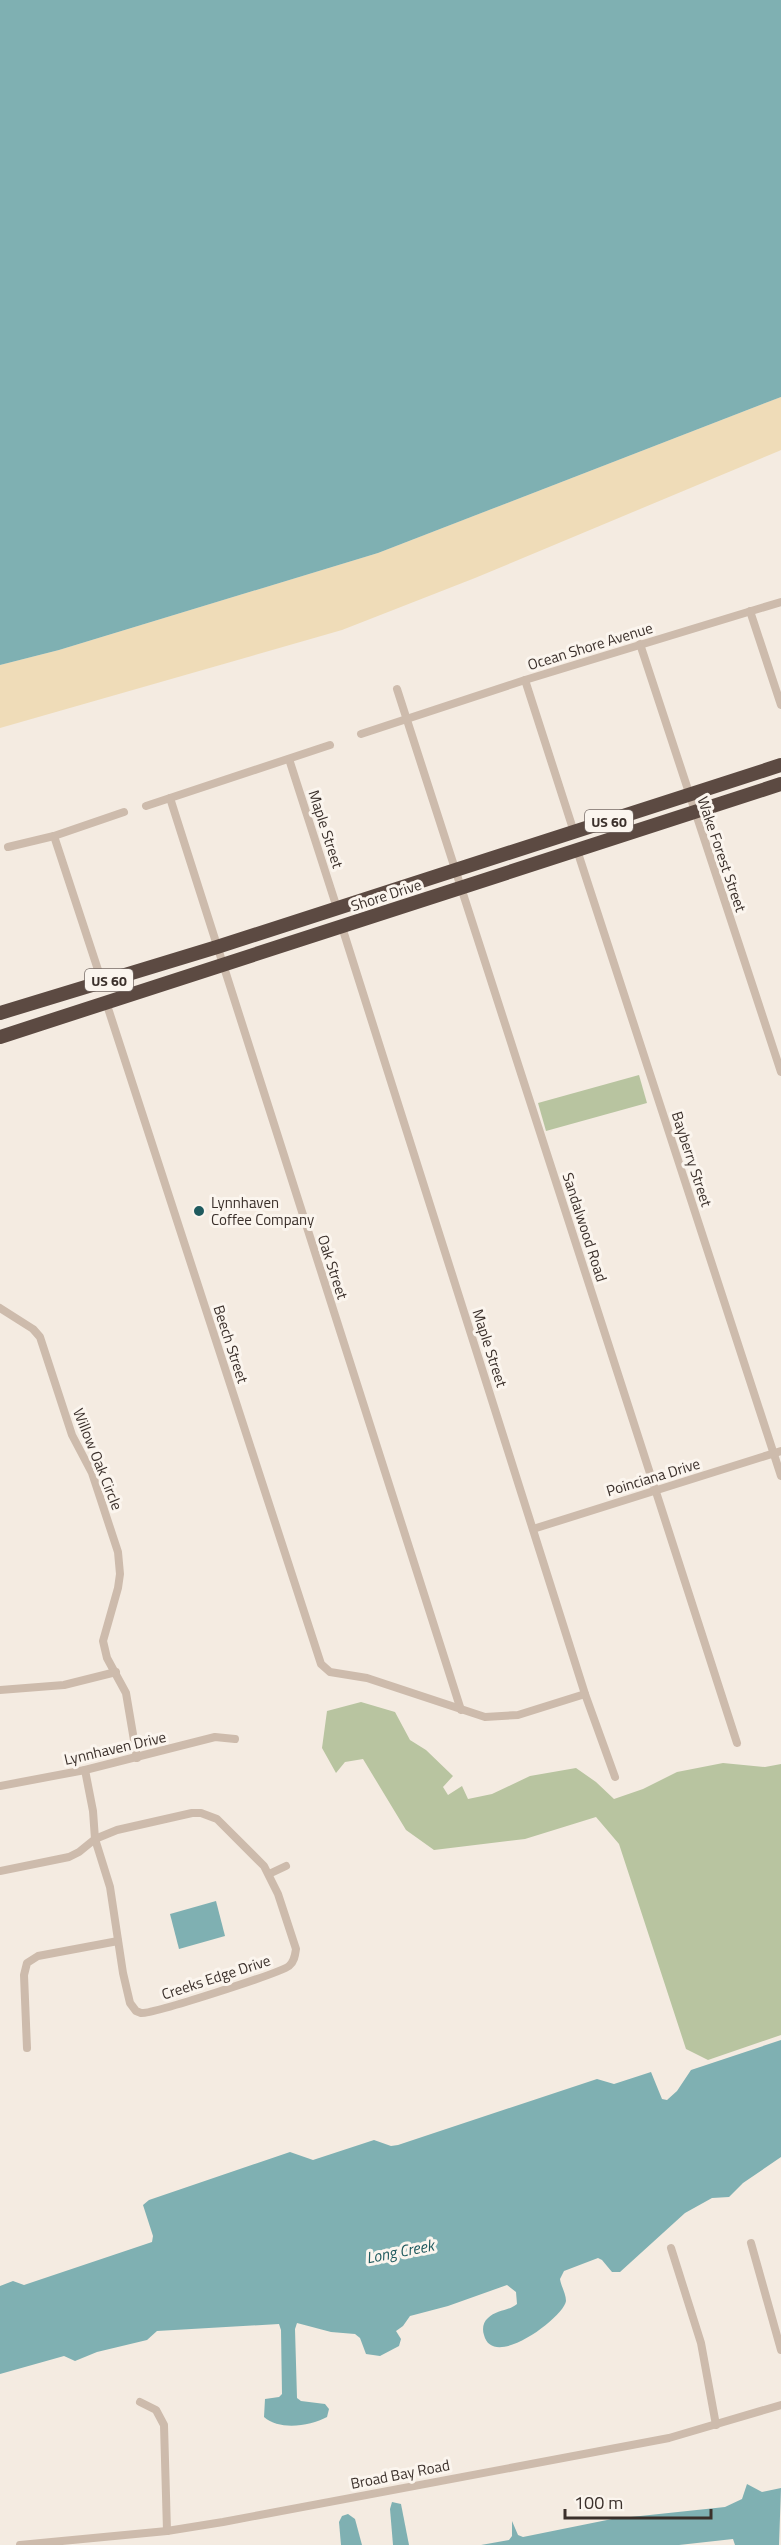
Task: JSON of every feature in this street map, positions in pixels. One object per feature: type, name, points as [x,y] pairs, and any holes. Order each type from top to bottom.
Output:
[{"type":"highway","name":"Shore Drive","points":[[0,1013],[217,947],[781,765]]},
{"type":"highway","name":"Shore Drive","points":[[0,1037],[781,784]]},
{"type":"street","name":"Ocean Shore Avenue","points":[[361,734],[525,680],[781,602]]},
{"type":"street","points":[[750,611],[781,705]]},
{"type":"street","name":"Wake Forest Street","points":[[640,644],[781,1072]]},
{"type":"street","points":[[525,680],[574,832]]},
{"type":"street","points":[[397,689],[407,719]]},
{"type":"street","name":"Sandalwood Road","points":[[407,719],[737,1743]]},
{"type":"street","points":[[146,806],[330,745]]},
{"type":"street","name":"Maple Street","points":[[289,759],[337,908]]},
{"type":"street","name":"Oak Street","points":[[170,798],[461,1710]]},
{"type":"street","points":[[8,847],[54,836],[124,813]]},
{"type":"street","points":[[54,836],[102,982]]},
{"type":"street","name":"Bayberry Street","points":[[577,850],[777,1452],[781,1476]]},
{"type":"street","name":"Maple Street","points":[[342,927],[585,1694],[615,1777]]},
{"type":"street","name":"Beech Street","points":[[106,1002],[321,1664],[325,1669],[367,1678],[461,1710]]},
{"type":"street","name":"Willow Oak Circle","points":[[0,1308],[33,1329],[40,1337],[72,1435],[92,1473],[103,1504],[119,1560],[118,1588],[103,1641],[107,1659],[126,1693],[137,1758]]},
{"type":"street","name":"Poinciana Drive","points":[[533,1529],[777,1452]]},
{"type":"street","points":[[0,1690],[64,1685],[116,1672]]},
{"type":"street","points":[[461,1710],[485,1717],[510,1717],[585,1694]]},
{"type":"street","name":"Lynnhaven Drive","points":[[0,1786],[85,1770],[215,1737],[235,1739]]},
{"type":"street","points":[[0,1871],[69,1857],[95,1839],[93,1811],[85,1770]]},
{"type":"street","name":"Creeks Edge Drive","points":[[192,1813],[210,1816],[224,1825],[269,1874],[296,1950],[293,1962],[286,1968],[201,1997],[141,2013],[136,2011],[130,2003],[110,1887],[95,1839],[117,1830],[192,1813]]},
{"type":"street","points":[[269,1874],[286,1866]]},
{"type":"street","points":[[27,2048],[24,1975],[27,1963],[38,1956],[118,1941]]},
{"type":"street","points":[[751,2243],[781,2350]]},
{"type":"street","points":[[670,2248],[701,2343],[716,2425]]},
{"type":"street","points":[[140,2402],[156,2410],[164,2425],[167,2531]]},
{"type":"street","name":"Broad Bay Road","points":[[20,2545],[167,2531],[649,2442],[781,2405]]},
{"type":"green space","points":[[639,1075],[647,1103],[546,1131],[538,1103]]},
{"type":"green space","points":[[361,1702],[395,1712],[410,1740],[426,1750],[453,1776],[443,1787],[448,1795],[462,1786],[468,1799],[492,1794],[530,1776],[576,1768],[614,1799],[643,1789],[677,1772],[723,1763],[765,1767],[781,1764],[781,2035],[708,2060],[686,2049],[619,1844],[596,1817],[525,1839],[434,1850],[406,1830],[363,1759],[345,1762],[336,1773],[322,1748],[327,1711]]},
{"type":"sand","points":[[781,397],[781,450],[779,451],[475,578],[342,630],[0,728],[0,665],[59,650],[378,553]]},
{"type":"water","points":[[0,0],[781,0],[781,397],[378,553],[59,650],[0,665]]},
{"type":"water","points":[[216,1901],[225,1936],[179,1949],[170,1914]]},
{"type":"water","name":"Long Creek","points":[[781,2040],[781,2157],[743,2183],[729,2197],[712,2198],[685,2213],[620,2272],[612,2272],[598,2258],[564,2271],[560,2279],[566,2301],[562,2309],[528,2338],[500,2347],[490,2345],[484,2335],[483,2326],[491,2315],[517,2304],[516,2292],[507,2285],[448,2306],[410,2316],[396,2331],[401,2339],[399,2346],[380,2356],[366,2354],[360,2338],[355,2334],[331,2332],[297,2323],[295,2329],[297,2398],[301,2401],[325,2404],[329,2409],[327,2417],[295,2426],[278,2424],[264,2417],[265,2399],[279,2397],[282,2394],[279,2324],[157,2331],[147,2340],[97,2352],[75,2361],[64,2356],[0,2374],[0,2286],[13,2281],[24,2285],[152,2242],[153,2236],[143,2205],[149,2200],[290,2152],[313,2160],[374,2140],[391,2146],[398,2145],[597,2079],[614,2084],[651,2072],[662,2099],[667,2100],[677,2091],[691,2070]]},
{"type":"water","points":[[747,2484],[762,2492],[781,2488],[779,2545],[735,2545],[733,2539],[679,2545],[481,2545],[509,2540],[512,2536],[512,2521],[518,2535],[523,2537],[612,2519],[725,2507],[742,2499]]},
{"type":"water","points":[[392,2502],[401,2504],[409,2545],[393,2545],[390,2509]]},
{"type":"water","points":[[348,2514],[355,2519],[362,2545],[341,2545],[339,2522],[342,2516]]},
{"type":"place","name":"Lynnhaven Coffee Company","points":[[199,1211]]}]
